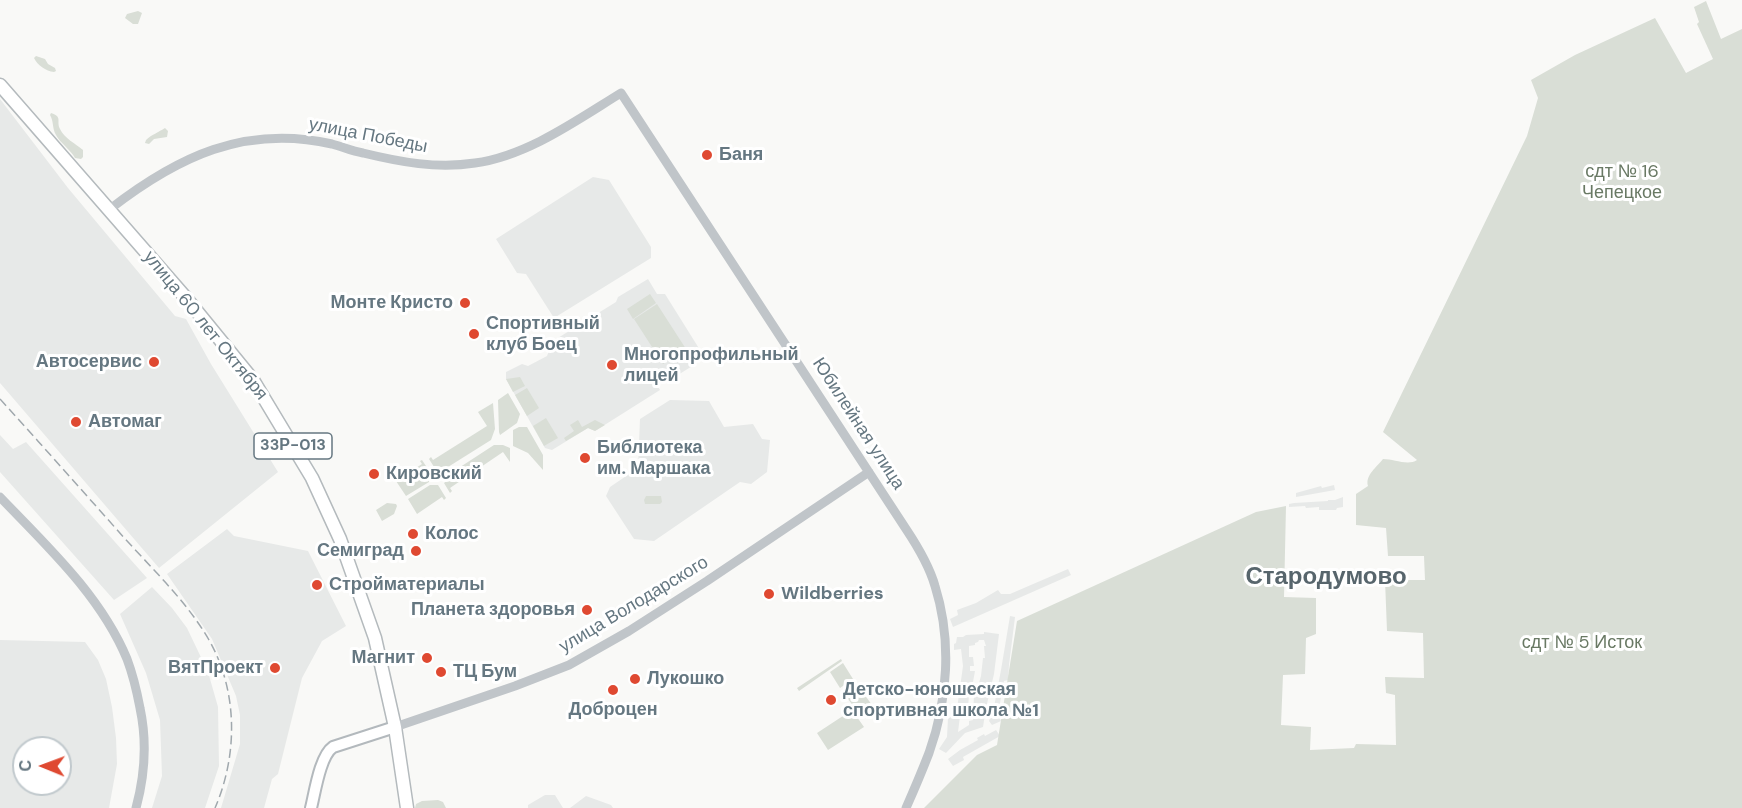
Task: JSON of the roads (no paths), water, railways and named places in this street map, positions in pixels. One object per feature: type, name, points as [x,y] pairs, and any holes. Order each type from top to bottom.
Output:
[{"type":"main road","name":"улица 60 лет Октября","points":[[0,85],[110,209],[253,380],[312,478],[340,539],[379,655],[395,727],[408,808]]},
{"type":"main road","points":[[312,808],[327,751],[395,727]]},
{"type":"street","name":"улица Победы","points":[[110,209],[144,185],[183,163],[217,147],[239,141],[275,138],[319,142],[414,164],[476,163],[506,157],[535,143],[621,93]]},
{"type":"street","name":"Юбилейная улица","points":[[621,93],[920,550],[936,587],[944,636],[946,678],[929,752],[906,808]]},
{"type":"street","name":"улица Володарского","points":[[395,727],[515,686],[569,665],[598,650],[869,472]]},
{"type":"street","points":[[0,497],[90,597],[104,616],[128,661],[139,702],[145,739],[142,779],[136,808]]},
{"type":"railway","points":[[0,399],[178,597],[209,640],[219,660],[225,680],[232,723],[228,767],[215,808]]},
{"type":"place","name":"Баня","points":[[707,155]]},
{"type":"place","name":"Монте Кристо","points":[[465,303]]},
{"type":"place","name":"Спортивный клуб Боец","points":[[474,334]]},
{"type":"place","name":"Автосервис","points":[[154,362]]},
{"type":"place","name":"Многопрофильный лицей","points":[[612,365]]},
{"type":"place","name":"Автомаг","points":[[76,422]]},
{"type":"place","name":"Библиотека им. Маршака","points":[[585,458]]},
{"type":"place","name":"Кировский","points":[[374,474]]},
{"type":"place","name":"Колос","points":[[413,534]]},
{"type":"place","name":"Семиград","points":[[416,551]]},
{"type":"place","name":"Стройматериалы","points":[[317,585]]},
{"type":"place","name":"Wildberries","points":[[769,594]]},
{"type":"place","name":"Планета здоровья","points":[[587,610]]},
{"type":"place","name":"Магнит","points":[[427,658]]},
{"type":"place","name":"ВятПроект","points":[[275,668]]},
{"type":"place","name":"ТЦ Бум","points":[[441,672]]},
{"type":"place","name":"Лукошко","points":[[635,679]]},
{"type":"place","name":"Доброцен","points":[[613,690]]},
{"type":"place","name":"Детско-юношеская спортивная школа №1","points":[[831,700]]},
{"type":"district","name":"Стародумово","points":[[1326,578]]},
{"type":"park label","name":"сдт № 16 Чепецкое","points":[[1622,182]]},
{"type":"park label","name":"сдт № 5 Исток","points":[[1582,643]]}]
